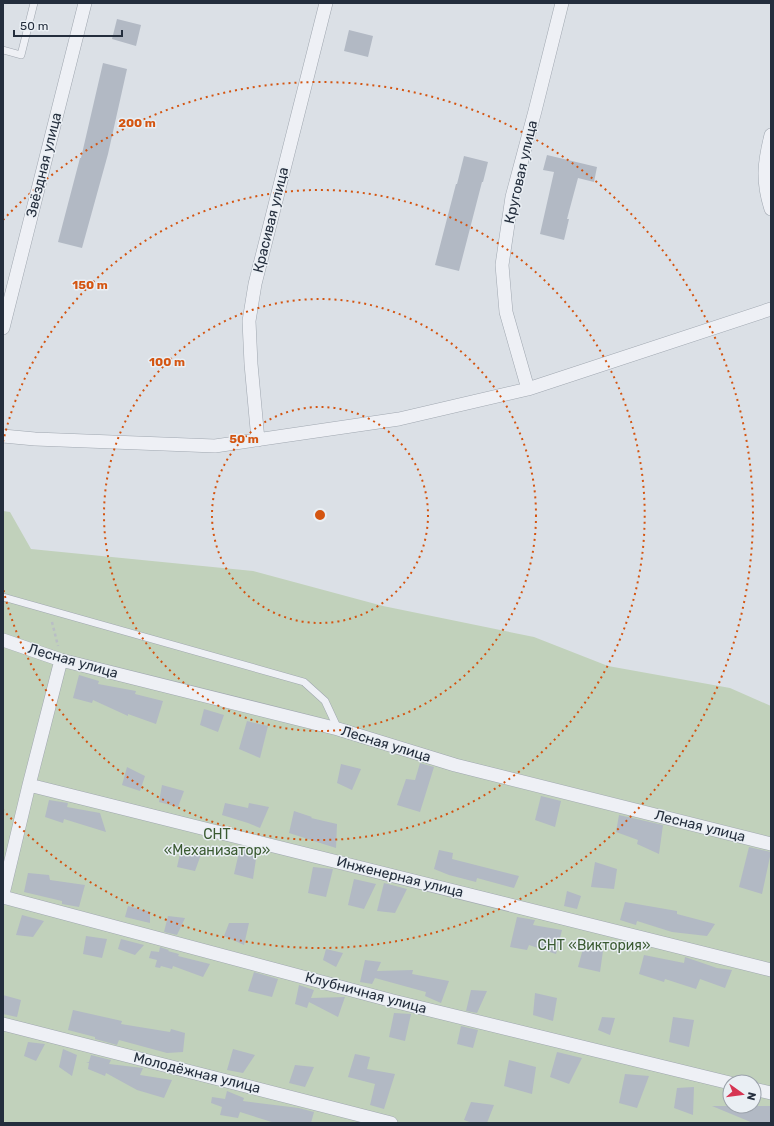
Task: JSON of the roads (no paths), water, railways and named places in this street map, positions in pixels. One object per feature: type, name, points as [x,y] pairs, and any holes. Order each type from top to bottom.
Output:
[{"type":"street","name":"Звёздная улица","points":[[3,328],[85,3]]},
{"type":"street","name":"Красивая улица","points":[[258,440],[251,364],[249,320],[255,284],[326,3]]},
{"type":"street","name":"Круговая улица","points":[[528,389],[506,312],[502,265],[512,197],[562,3]]},
{"type":"street","points":[[771,135],[766,153],[764,174],[766,193],[771,209]]},
{"type":"street","points":[[3,436],[35,439],[215,446],[399,419],[528,389],[771,309]]},
{"type":"street","name":"Лесная улица","points":[[3,640],[61,660],[338,729],[455,765],[771,844]]},
{"type":"street","points":[[3,896],[29,785],[61,660]]},
{"type":"street","name":"Инженерная улица","points":[[29,785],[771,970]]},
{"type":"street","name":"Клубничная улица","points":[[3,896],[393,1001],[722,1081]]},
{"type":"street","name":"Молодёжная улица","points":[[3,1024],[391,1123]]},
{"type":"lane","points":[[3,50],[21,55],[34,3]]},
{"type":"lane","points":[[3,597],[304,682],[325,701],[338,729]]},
{"type":"park label","name":"СНТ «Механизатор»","points":[[217,842]]},
{"type":"park label","name":"СНТ «Виктория»","points":[[594,945]]}]
